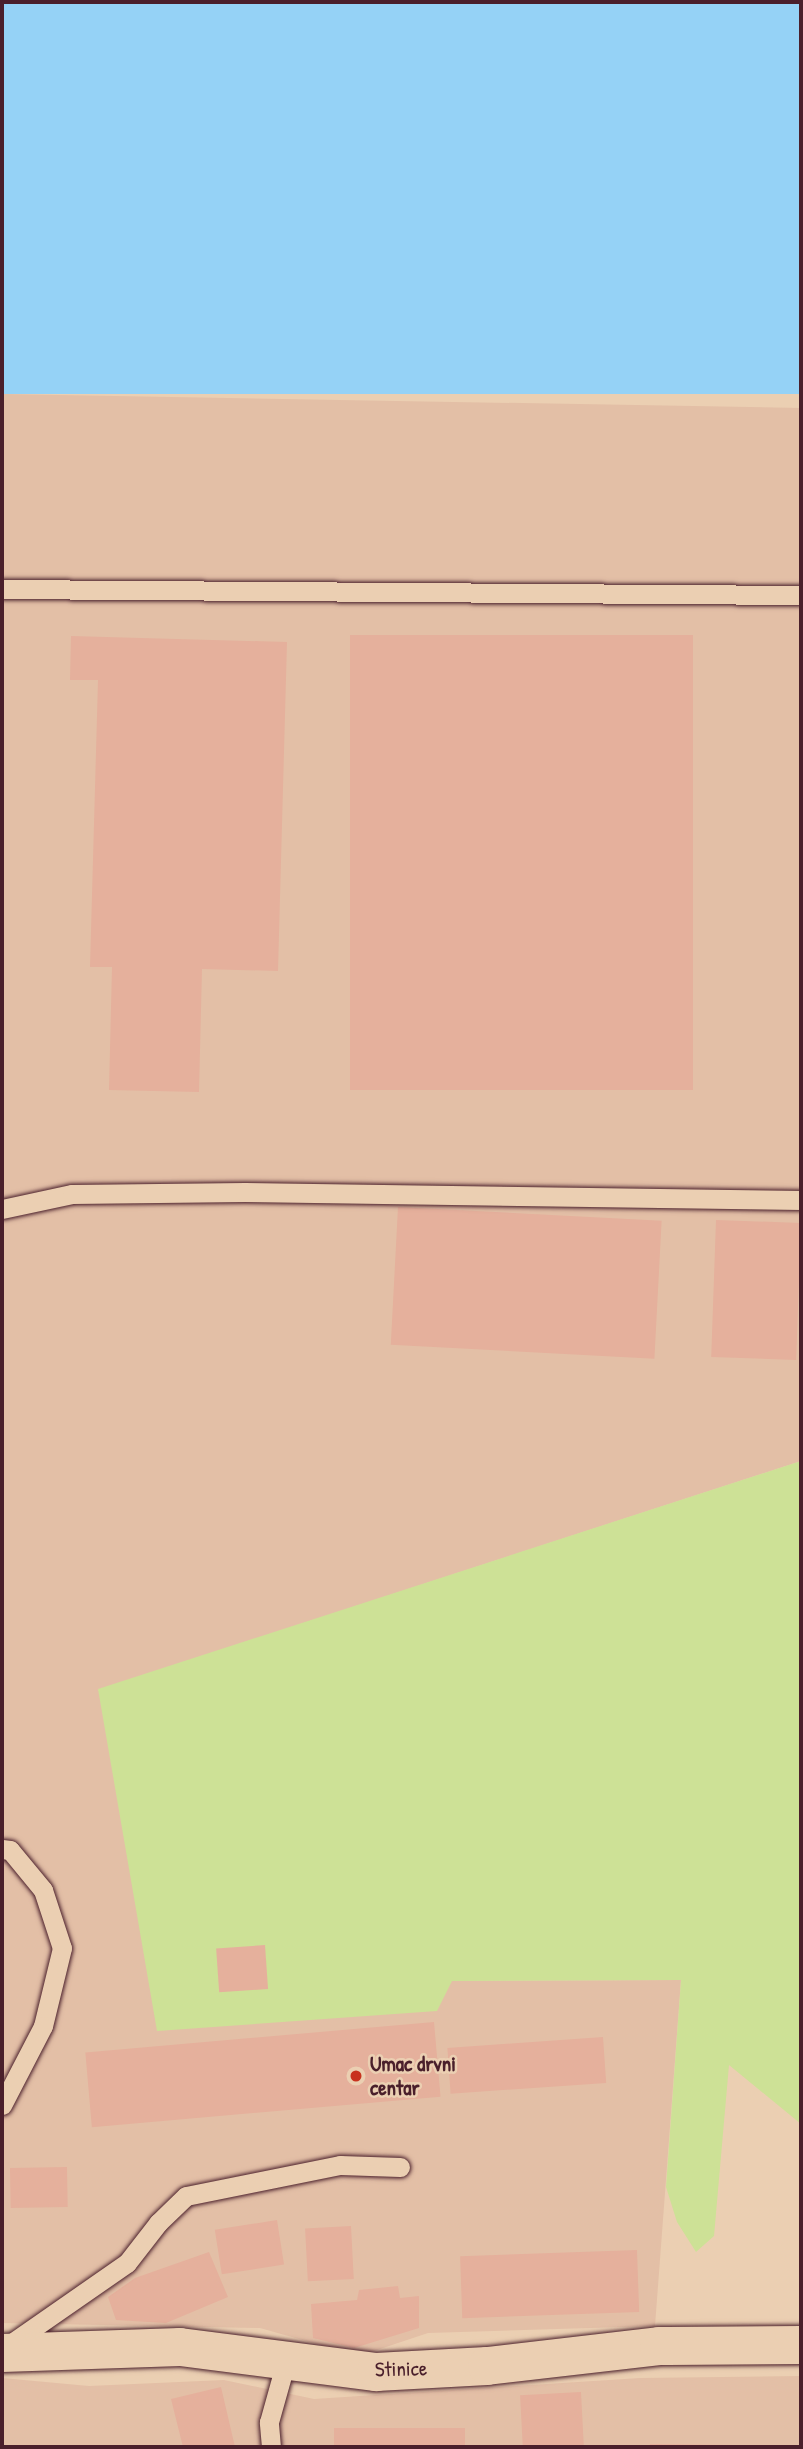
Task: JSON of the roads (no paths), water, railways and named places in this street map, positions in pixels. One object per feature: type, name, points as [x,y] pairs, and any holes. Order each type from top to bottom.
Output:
[{"type":"street","name":"Stinice","points":[[2,2351],[180,2347],[376,2372],[487,2366],[659,2346],[801,2345]]},
{"type":"lane","points":[[2,589],[801,595]]},
{"type":"lane","points":[[2,1209],[72,1194],[245,1192],[801,1200]]},
{"type":"lane","points":[[2,1849],[10,1850],[43,1890],[62,1948],[43,2026],[2,2105]]},
{"type":"lane","points":[[2,2351],[127,2263],[158,2223],[186,2196],[340,2165],[400,2167]]},
{"type":"lane","points":[[271,2447],[270,2422],[286,2361]]},
{"type":"water","points":[[2,2],[801,2],[801,394],[2,394]]},
{"type":"place","name":"Umac drvni centar","points":[[356,2076]]}]
